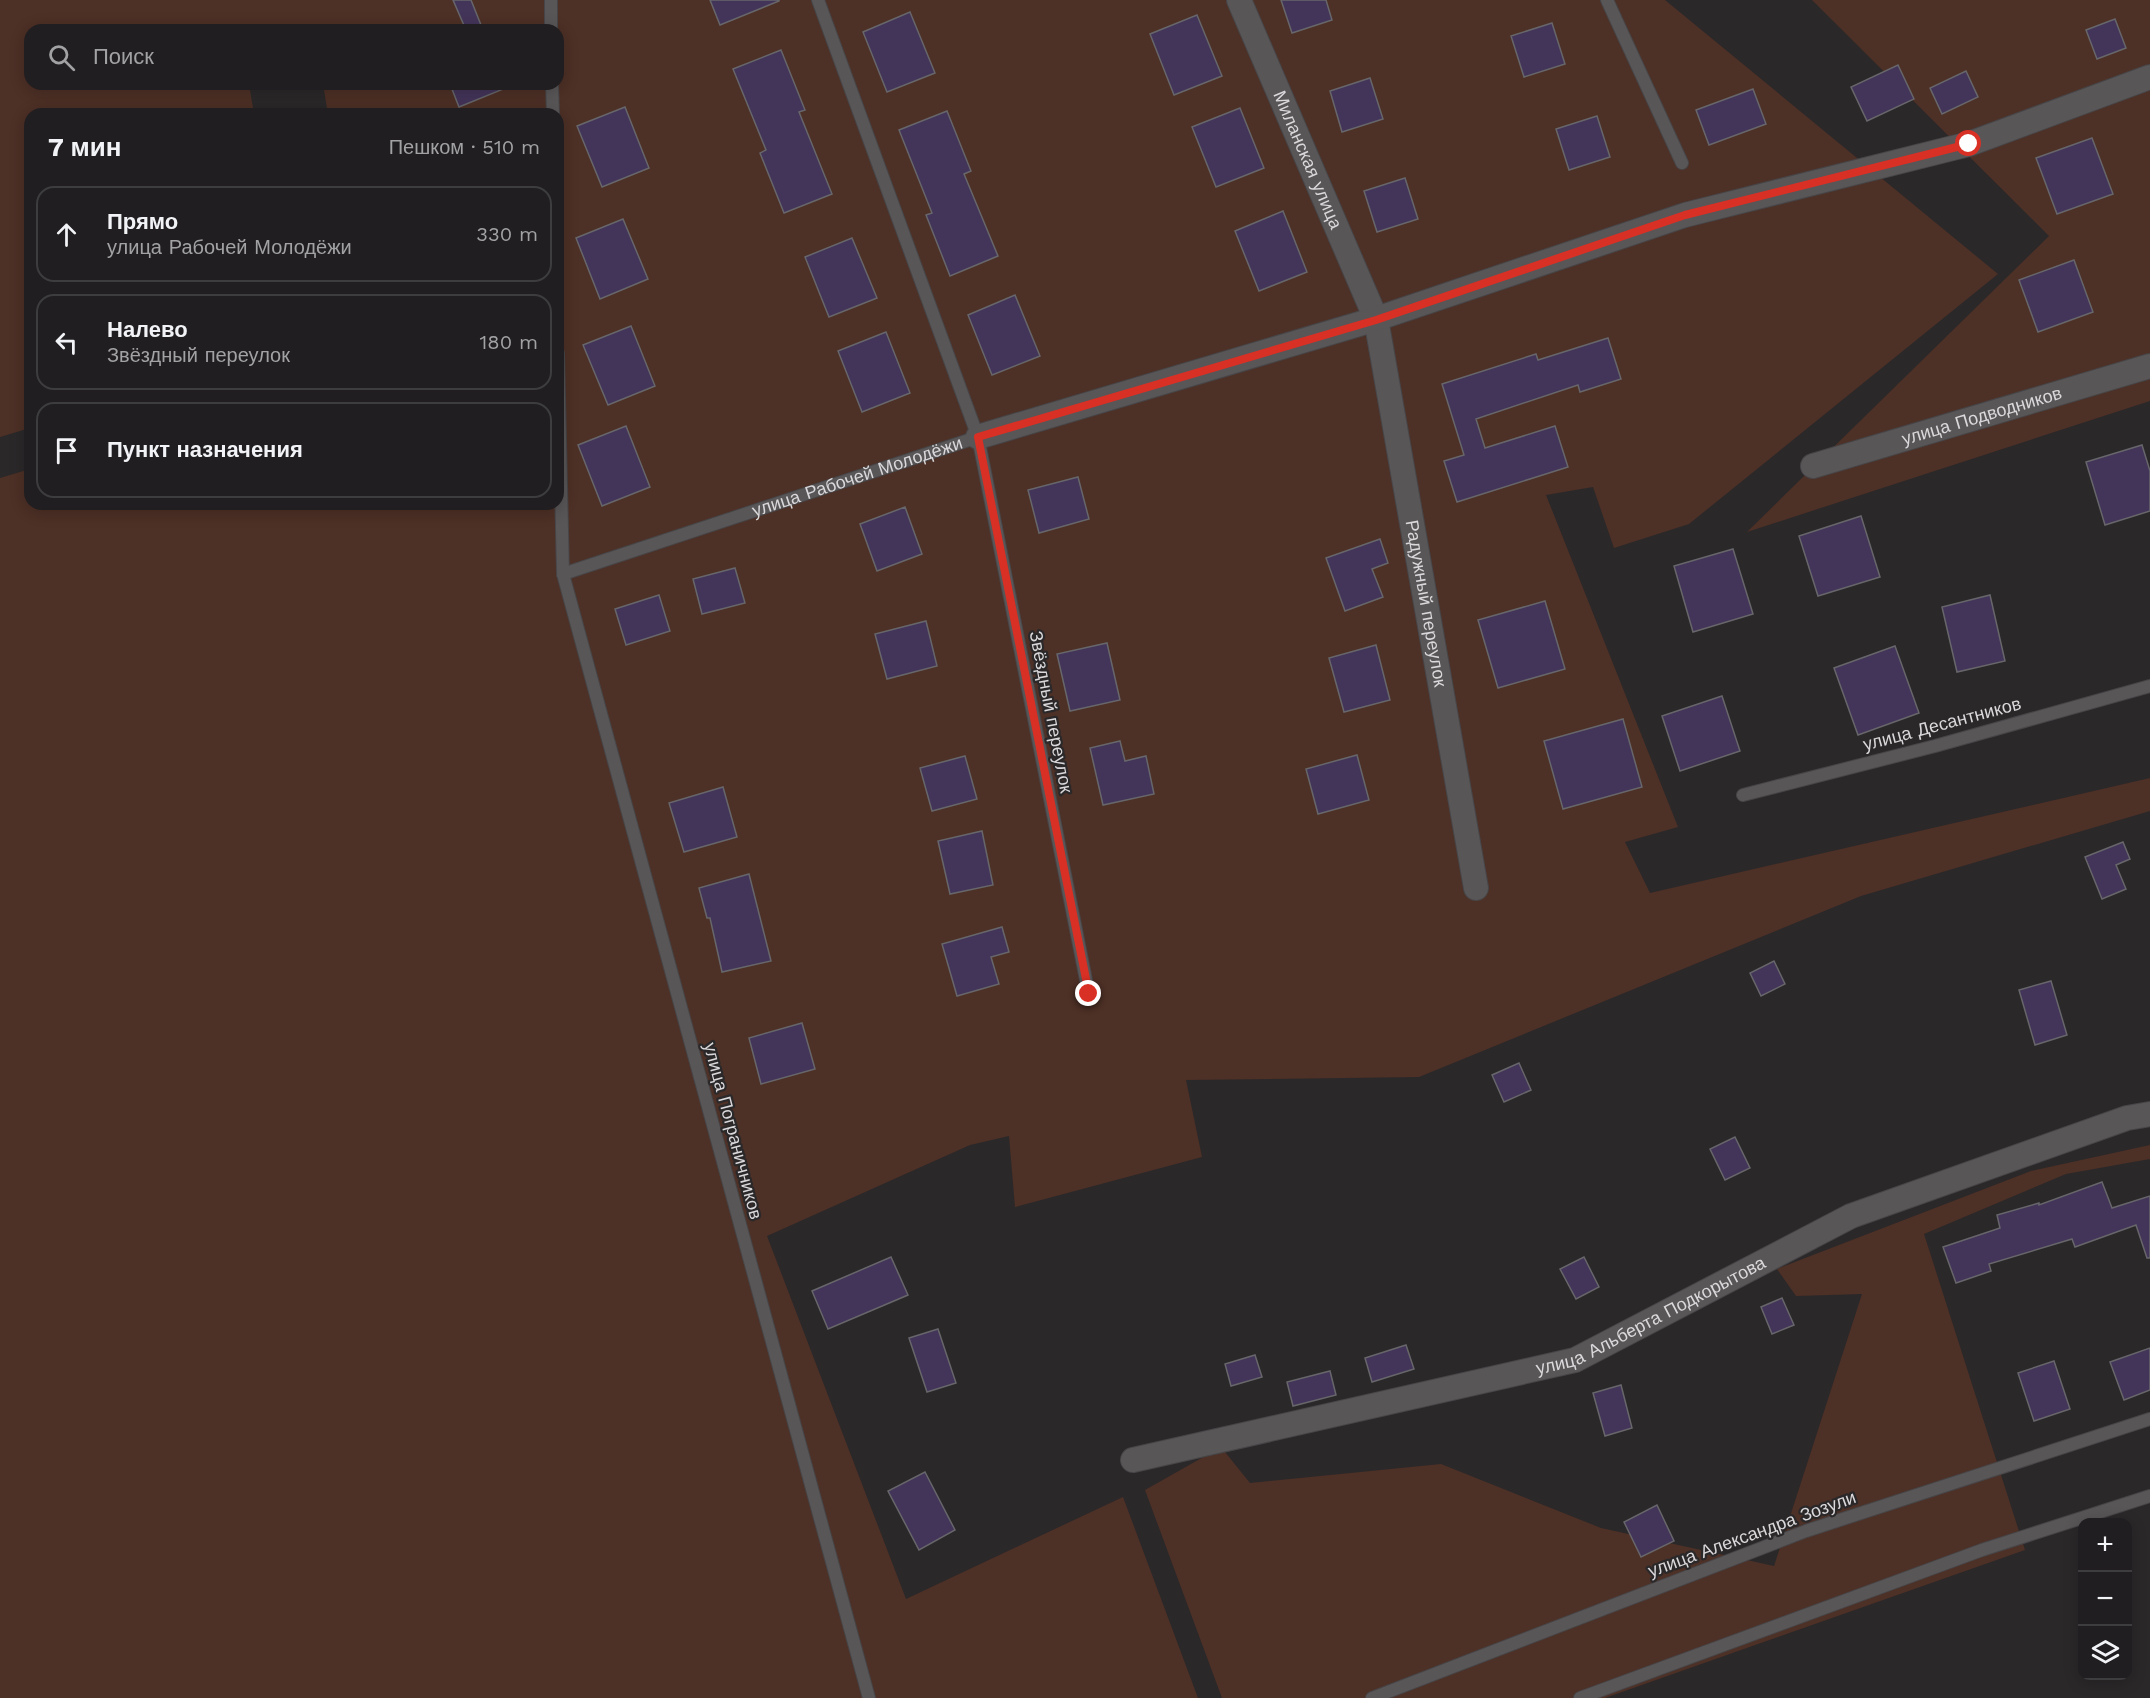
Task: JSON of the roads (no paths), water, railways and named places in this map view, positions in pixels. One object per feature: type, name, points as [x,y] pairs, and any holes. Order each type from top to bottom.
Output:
[{"type":"street","name":"Миланская улица","points":[[1239,0],[1376,320]]},
{"type":"street","name":"улица Рабочей Молодёжи","points":[[978,437],[1376,320],[1685,215],[1969,144],[2150,78]]},
{"type":"street","name":"Радужный переулок","points":[[1376,320],[1476,888]]},
{"type":"street","name":"улица Подводников","points":[[1813,466],[2150,366]]},
{"type":"street","name":"улица Альберта Подкорытова","points":[[1133,1460],[1575,1360],[1851,1216],[2127,1118],[2150,1114]]},
{"type":"lane","points":[[551,0],[551,24]]},
{"type":"lane","name":"Звёздный переулок","points":[[818,0],[978,437],[1089,994]]},
{"type":"lane","points":[[1607,0],[1682,163]]},
{"type":"lane","points":[[552,90],[553,108]]},
{"type":"lane","name":"улица Рабочей Молодёжи","points":[[562,574],[978,437]]},
{"type":"lane","name":"улица Пограничников","points":[[561,510],[562,574],[868,1698]]},
{"type":"lane","name":"улица Десантников","points":[[1743,795],[1935,746],[2150,686]]},
{"type":"lane","name":"улица Александра Зозули","points":[[1372,1698],[1806,1531],[2150,1419]]},
{"type":"lane","points":[[1580,1698],[1982,1550],[2150,1496]]}]
